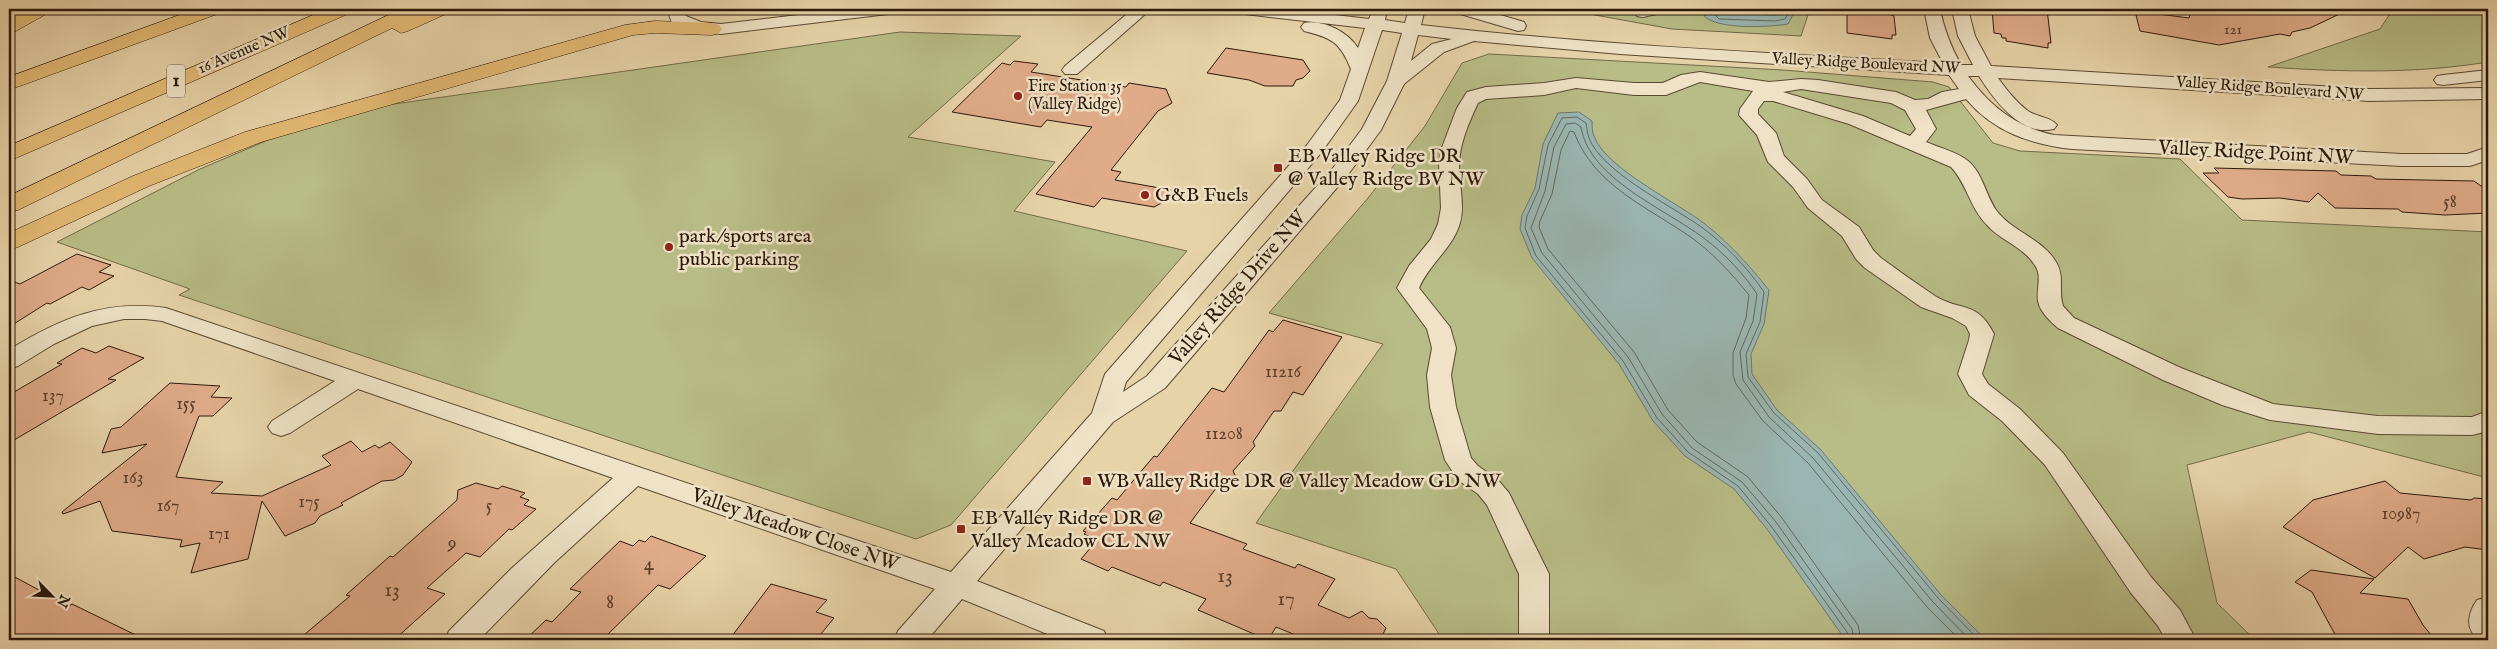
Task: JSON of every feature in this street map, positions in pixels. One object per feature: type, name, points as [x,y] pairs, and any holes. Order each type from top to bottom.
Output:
[{"type":"highway","points":[[9,14],[17,9]]},
{"type":"highway","points":[[9,26],[41,9]]},
{"type":"highway","points":[[9,84],[203,9]]},
{"type":"highway","points":[[128,39],[213,9]]},
{"type":"highway","name":"16 Avenue NW","points":[[9,134],[302,9]]},
{"type":"highway","name":"16 Avenue NW","points":[[9,154],[343,9]]},
{"type":"highway","points":[[9,205],[416,9]]},
{"type":"highway","points":[[202,113],[441,9]]},
{"type":"highway","points":[[9,242],[141,181],[202,156],[345,108],[500,67],[618,32],[655,27],[712,29]]},
{"type":"street","points":[[675,9],[678,18],[686,24],[712,29],[752,26],[888,9]]},
{"type":"street","points":[[752,26],[783,17],[797,9]]},
{"type":"street","points":[[1071,70],[1143,9]]},
{"type":"street","points":[[1230,9],[1290,22],[1340,36],[1349,44],[1360,70]]},
{"type":"street","name":"Valley Ridge Boulevard NW","points":[[1245,9],[1375,13],[1414,18],[2369,95],[2488,93]]},
{"type":"street","points":[[1463,9],[1518,26]]},
{"type":"street","name":"Valley Ridge Point NW","points":[[1932,9],[1936,33],[1950,62],[1994,118],[2031,128],[2072,143],[2402,160],[2470,160],[2488,153]]},
{"type":"street","name":"Valley Ridge Point NW","points":[[1960,9],[1963,27],[1981,64],[2031,128],[2488,149]]},
{"type":"street","name":"Valley Ridge Drive NW","points":[[1104,416],[1114,380],[1333,126],[1349,101],[1360,70],[1375,13]]},
{"type":"street","name":"Valley Ridge Drive NW","points":[[909,640],[1104,416],[1156,382],[1316,201],[1351,158],[1371,130],[1396,81],[1414,18]]},
{"type":"street","name":"Valley Ridge Boulevard NW","points":[[1414,18],[1490,38],[1620,49],[1950,62]]},
{"type":"street","points":[[1396,81],[1438,48],[1454,42],[1490,38]]},
{"type":"street","name":"Valley Ridge Boulevard NW","points":[[1981,64],[2388,82],[2458,79],[2488,75]]},
{"type":"street","points":[[1534,640],[1534,574],[1499,500],[1488,487],[1468,473],[1458,460],[1443,407],[1439,375],[1444,348],[1438,328],[1427,316],[1408,288],[1418,267],[1449,227],[1454,204],[1449,162],[1451,150],[1463,114],[1474,96],[1506,90],[1544,89],[1576,83],[1652,90],[1666,89],[1687,79],[1700,77],[1771,91],[1856,120],[1953,159],[1966,169],[1979,200],[1990,216],[2039,255],[2046,264],[2051,279],[2048,298],[2050,308],[2066,323],[2172,374],[2231,399],[2270,412],[2378,425],[2472,426],[2485,423],[2488,420]]},
{"type":"street","points":[[1915,143],[1926,129],[1912,106],[1896,98],[1801,84],[1759,95],[1749,108],[1749,115],[1766,133],[1774,158],[1800,183],[1815,204],[1851,232],[1872,263],[1929,302],[1960,312],[1976,322],[1982,334],[1970,374],[1978,389],[2011,415],[2054,459],[2142,585],[2169,618],[2181,640]]},
{"type":"street","points":[[1912,106],[1932,104],[1949,96],[1972,92]]},
{"type":"street","name":"Valley Meadow Close NW","points":[[9,361],[50,335],[80,322],[117,312],[151,312],[956,585],[1093,640]]},
{"type":"street","points":[[281,428],[355,380]]},
{"type":"street","points":[[460,640],[511,586],[633,475]]},
{"type":"street","points":[[2488,608],[2483,614],[2483,621],[2488,632]]},
{"type":"green space","points":[[1562,9],[1810,9],[1801,36],[1672,29]]},
{"type":"green space","points":[[2393,9],[2488,9],[2488,62],[2433,69],[2378,71],[2268,67],[2380,29]]},
{"type":"green space","points":[[900,32],[1021,36],[908,137],[1055,162],[1014,211],[1187,251],[951,525],[916,539],[179,295],[190,289],[57,242],[200,169],[294,129],[387,105]]},
{"type":"green space","points":[[1489,54],[1783,70],[1933,82],[1949,87],[1993,143],[2020,151],[2180,159],[2242,220],[2488,232],[2488,478],[2309,432],[2187,465],[2217,603],[2255,640],[1443,640],[1396,569],[1256,523],[1383,344],[1269,313],[1368,198],[1425,126],[1462,63]]},
{"type":"water","points":[[1728,9],[1796,9],[1788,24],[1769,26],[1720,24],[1704,16],[1715,11]]},
{"type":"water","points":[[1579,112],[1592,121],[1594,136],[1601,148],[1612,160],[1644,184],[1705,224],[1739,255],[1769,290],[1764,324],[1751,354],[1752,374],[1777,410],[1821,450],[1941,595],[1986,640],[1843,640],[1842,635],[1767,529],[1734,489],[1685,456],[1653,421],[1619,364],[1532,258],[1520,229],[1522,215],[1535,188],[1543,144],[1558,113]]},
{"type":"building","points":[[1847,9],[1885,9],[1885,13],[1894,16],[1896,35],[1892,35],[1892,39],[1847,33]]},
{"type":"building","points":[[1992,9],[2047,9],[2051,43],[2048,43],[2048,48],[2006,41],[2006,38],[2002,38],[2001,34],[1994,33]]},
{"type":"building","points":[[2191,9],[2350,9],[2310,28],[2292,32],[2290,36],[2280,34],[2219,45],[2140,31],[2135,11],[2189,18]]},
{"type":"building","points":[[1226,48],[1303,60],[1310,71],[1303,78],[1296,80],[1293,86],[1265,86],[1249,80],[1207,73]]},
{"type":"building","points":[[1014,61],[1038,64],[1031,72],[1126,87],[1129,83],[1166,89],[1172,103],[1158,111],[1111,170],[1121,172],[1115,180],[1182,192],[1154,207],[1102,198],[1094,207],[1036,194],[1092,127],[1047,120],[1041,127],[952,112],[1002,63],[1010,65]]},
{"type":"building","points":[[2214,168],[2336,171],[2341,175],[2371,176],[2376,179],[2474,181],[2481,186],[2488,186],[2488,213],[2445,215],[2402,212],[2398,209],[2335,208],[2318,193],[2309,202],[2280,198],[2242,199],[2228,197],[2203,173],[2219,173]]},
{"type":"building","points":[[77,254],[111,265],[99,272],[114,276],[89,290],[82,287],[50,304],[47,303],[9,327],[9,280],[20,284]]},
{"type":"building","points":[[1283,320],[1342,337],[1303,395],[1293,392],[1281,411],[1274,411],[1253,442],[1255,446],[1233,471],[1236,477],[1230,485],[1217,487],[1190,523],[1247,544],[1243,549],[1295,568],[1298,564],[1335,579],[1318,605],[1349,618],[1362,611],[1369,618],[1377,619],[1386,628],[1380,640],[1308,640],[1276,627],[1268,640],[1198,610],[1206,599],[1163,582],[1160,586],[1112,567],[1108,571],[1081,559],[1097,540],[1084,534],[1086,532],[1083,531],[1112,498],[1117,500],[1154,456],[1157,457],[1212,388],[1224,392],[1269,330],[1273,332]]},
{"type":"building","points":[[109,346],[144,358],[108,379],[116,380],[9,443],[9,395],[62,364],[57,363],[82,348],[96,353]]},
{"type":"building","points":[[170,383],[220,386],[211,397],[232,398],[213,416],[199,416],[176,477],[223,482],[211,493],[262,496],[331,465],[322,456],[351,441],[362,452],[375,445],[379,448],[390,442],[412,462],[403,475],[394,480],[382,481],[341,503],[343,505],[320,516],[315,523],[285,536],[262,501],[248,559],[191,573],[200,543],[180,547],[182,540],[112,531],[100,501],[63,514],[62,512],[147,444],[102,453],[111,429],[121,427]]},
{"type":"building","points":[[2385,481],[2400,493],[2471,500],[2474,498],[2488,499],[2488,550],[2465,547],[2424,559],[2408,547],[2375,578],[2283,527],[2313,500]]},
{"type":"building","points":[[476,483],[498,489],[502,486],[525,493],[520,497],[529,500],[524,505],[536,509],[512,530],[509,529],[480,557],[466,553],[427,588],[445,594],[394,640],[298,640],[350,596],[346,595],[390,556],[393,557],[457,500],[458,490]]},
{"type":"building","points":[[651,536],[706,556],[670,589],[658,585],[602,640],[525,640],[546,620],[552,622],[581,592],[570,589],[620,541],[633,546],[639,540],[645,542]]},
{"type":"building","points":[[2311,570],[2374,579],[2360,593],[2408,599],[2423,625],[2435,640],[2338,640],[2312,592],[2295,582]]},
{"type":"building","points":[[9,574],[69,606],[72,604],[146,640],[9,640]]},
{"type":"building","points":[[771,584],[827,600],[816,612],[834,618],[816,640],[729,640]]},
{"type":"place","name":"Fire Station 35 (Valley Ridge)","points":[[1018,96]]},
{"type":"place","name":"EB Valley Ridge DR @ Valley Ridge BV NW","points":[[1278,168]]},
{"type":"place","name":"G&B Fuels","points":[[1145,195]]},
{"type":"place","name":"park/sports area public parking","points":[[669,247]]},
{"type":"place","name":"WB Valley Ridge DR @ Valley Meadow GD NW","points":[[1087,481]]},
{"type":"place","name":"EB Valley Ridge DR @ Valley Meadow CL NW","points":[[961,529]]}]
